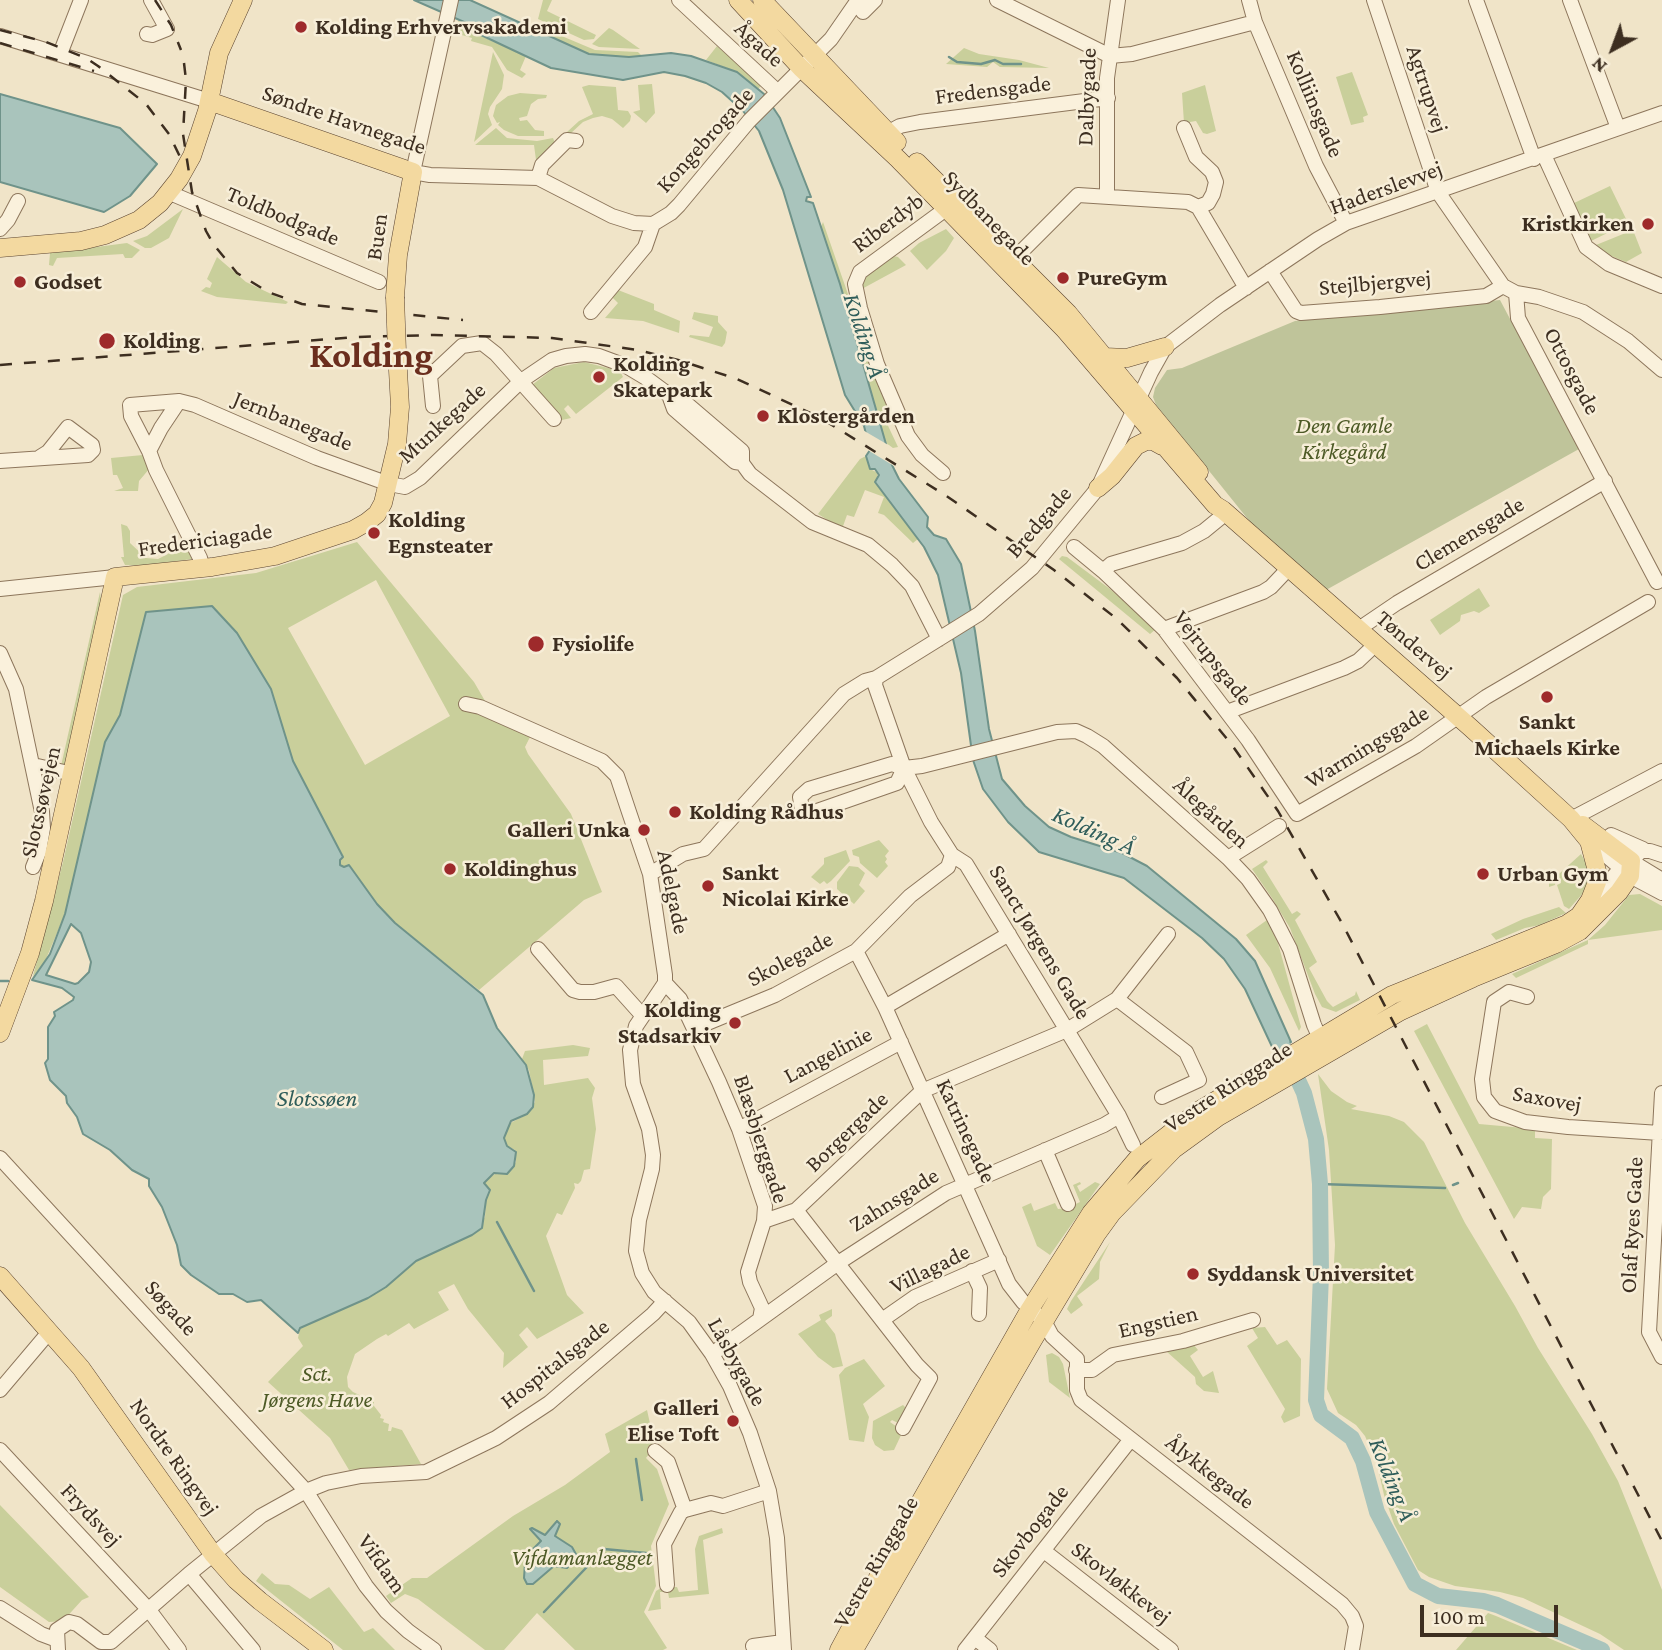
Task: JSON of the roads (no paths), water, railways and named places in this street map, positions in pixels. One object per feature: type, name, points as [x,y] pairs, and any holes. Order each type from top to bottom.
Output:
[{"type":"main road","points":[[0,248],[105,235],[139,220],[170,193],[192,156],[203,127],[219,53],[243,0]]},
{"type":"main road","name":"Sydbanegade","points":[[738,0],[801,68],[951,205]]},
{"type":"main road","name":"Sydbanegade","points":[[762,0],[1009,264],[1064,329],[1136,405]]},
{"type":"main road","name":"Søndre Havnegade","points":[[209,100],[413,172]]},
{"type":"main road","name":"Buen","points":[[389,484],[399,418],[395,298],[405,210],[413,172]]},
{"type":"main road","name":"Sydbanegade","points":[[1009,264],[1068,313],[1105,357],[1136,405]]},
{"type":"main road","points":[[1105,357],[1127,358],[1164,347]]},
{"type":"main road","name":"Tøndervej","points":[[1136,405],[1162,446],[1205,495],[1460,718],[1571,819],[1589,841]]},
{"type":"main road","name":"Tøndervej","points":[[1136,405],[1199,471],[1218,496],[1225,511]]},
{"type":"main road","points":[[1098,488],[1112,476],[1136,446],[1146,441],[1162,446]]},
{"type":"main road","name":"Fredericiagade","points":[[115,577],[203,568],[275,556],[353,530],[377,514],[389,484]]},
{"type":"main road","name":"Slotssøvejen","points":[[0,1033],[30,953],[44,901],[115,577]]},
{"type":"main road","name":"Tøndervej","points":[[1571,819],[1639,860]]},
{"type":"main road","points":[[1579,916],[1598,882],[1596,860],[1589,841]]},
{"type":"main road","name":"Vestre Ringgade","points":[[1323,1045],[1569,938],[1597,916],[1639,860]]},
{"type":"main road","name":"Vestre Ringgade","points":[[839,1650],[1030,1309],[1091,1213],[1137,1159],[1183,1121],[1266,1079],[1323,1045],[1400,992],[1545,934],[1579,916]]},
{"type":"main road","name":"Vestre Ringgade","points":[[853,1650],[1044,1321],[1104,1224],[1154,1167],[1266,1079]]},
{"type":"main road","name":"Nordre Ringvej","points":[[0,1276],[81,1368],[213,1554],[236,1580],[260,1601],[324,1650]]},
{"type":"street","points":[[60,54],[81,0]]},
{"type":"street","points":[[147,34],[152,35],[167,29],[151,0]]},
{"type":"street","name":"Buen","points":[[413,172],[451,0]]},
{"type":"street","name":"Ågade","points":[[679,0],[774,96]]},
{"type":"street","name":"Kongebrogade","points":[[591,312],[645,247],[653,223],[679,205],[749,121],[816,56],[860,6],[875,0]]},
{"type":"street","points":[[997,0],[1110,56],[1132,54],[1255,22]]},
{"type":"street","name":"Dalbygade","points":[[1107,196],[1110,56],[1118,0]]},
{"type":"street","name":"Kolliinsgade","points":[[1249,0],[1255,22],[1316,166],[1346,223]]},
{"type":"street","name":"Agtrupvej","points":[[1374,0],[1437,192]]},
{"type":"street","points":[[1476,0],[1539,157],[1586,247],[1609,264],[1662,286]]},
{"type":"street","points":[[1570,0],[1618,128]]},
{"type":"street","name":"Søndre Havnegade","points":[[0,36],[209,100]]},
{"type":"street","name":"Fredensgade","points":[[887,133],[900,126],[920,122],[1108,98]]},
{"type":"street","name":"Haderslevvej","points":[[1136,405],[1164,347],[1270,271],[1346,223],[1662,113]]},
{"type":"street","points":[[1184,128],[1196,157],[1212,172],[1216,182],[1208,203],[1198,207]]},
{"type":"street","points":[[538,178],[542,165],[567,140],[576,141]]},
{"type":"street","name":"Søndre Havnegade","points":[[413,172],[430,175],[538,178],[612,216],[634,223],[653,223]]},
{"type":"street","name":"Ottosgade","points":[[1437,192],[1509,289],[1518,318],[1657,582]]},
{"type":"street","name":"Toldbodgade","points":[[170,193],[379,282]]},
{"type":"street","points":[[1009,264],[1072,199],[1084,194],[1188,202],[1198,207],[1246,288]]},
{"type":"street","points":[[0,229],[18,201]]},
{"type":"street","name":"Riberdyb","points":[[943,473],[922,455],[908,436],[877,364],[855,285],[860,272],[951,205]]},
{"type":"street","name":"Stejlbjergvej","points":[[1270,271],[1296,311],[1301,313],[1486,296],[1509,289]]},
{"type":"street","points":[[1509,289],[1583,312],[1613,330],[1662,370]]},
{"type":"street","points":[[433,406],[430,376],[467,343],[482,342],[554,419]]},
{"type":"street","name":"Munkegade","points":[[389,484],[405,486],[420,478],[521,381],[552,360],[585,354],[599,356],[626,366],[668,396],[680,398],[742,451],[742,463],[750,474],[812,522],[868,545],[912,586],[941,638]]},
{"type":"street","points":[[179,401],[130,405],[131,416],[203,568]]},
{"type":"street","points":[[149,452],[179,401]]},
{"type":"street","name":"Jernbanegade","points":[[179,401],[195,405],[317,457],[389,484]]},
{"type":"street","name":"Bredgade","points":[[650,874],[683,854],[704,849],[844,694],[870,679],[866,673],[908,648],[941,638],[974,617],[1032,568],[1098,488],[1136,405]]},
{"type":"street","points":[[0,461],[92,454],[92,445],[68,427],[48,452],[40,457]]},
{"type":"street","points":[[137,428],[161,428]]},
{"type":"street","name":"Clemensgade","points":[[1360,631],[1397,603],[1605,481]]},
{"type":"street","points":[[1103,571],[1111,565],[1182,543],[1204,531],[1225,511]]},
{"type":"street","name":"Vejrupsgade","points":[[1074,547],[1164,629],[1254,748],[1297,814]]},
{"type":"street","points":[[1164,629],[1263,592],[1288,569]]},
{"type":"street","name":"Fredericiagade","points":[[0,589],[115,577]]},
{"type":"street","name":"Warmingsgade","points":[[1297,814],[1373,772],[1460,718],[1486,698],[1647,602]]},
{"type":"street","points":[[1227,712],[1344,668],[1358,661],[1375,645]]},
{"type":"street","points":[[0,653],[16,689],[33,765],[43,828],[33,867]]},
{"type":"street","name":"Sanct Jørgens Gade","points":[[870,679],[893,755],[905,768],[931,822],[952,855],[966,864],[1119,1116],[1133,1145]]},
{"type":"street","name":"Adelgade","points":[[466,704],[480,707],[591,754],[613,770],[650,874],[665,983]]},
{"type":"street","name":"Ålegården","points":[[905,768],[897,783],[811,813],[802,809],[800,797],[809,789],[892,764],[905,768],[970,755],[1057,732],[1076,731],[1103,746],[1248,879],[1277,920],[1290,949],[1323,1045]]},
{"type":"street","points":[[33,765],[73,774]]},
{"type":"street","points":[[1571,819],[1662,771]]},
{"type":"street","points":[[1228,858],[1279,826]]},
{"type":"street","points":[[1611,835],[1639,860],[1662,840]]},
{"type":"street","name":"Tøndervej","points":[[1589,841],[1639,860],[1662,880]]},
{"type":"street","name":"Skolegade","points":[[695,1028],[775,995],[856,951],[910,896],[948,867],[952,855]]},
{"type":"street","name":"Tøndervej","points":[[1639,860],[1662,893]]},
{"type":"street","name":"Vestre Ringgade","points":[[1579,916],[1639,860]]},
{"type":"street","points":[[886,1007],[1009,934]]},
{"type":"street","points":[[922,1091],[1067,1030],[1116,999],[1168,934]]},
{"type":"street","points":[[538,949],[573,990],[594,992],[616,986],[639,1020],[665,983]]},
{"type":"street","name":"Katrinegade","points":[[856,951],[886,1007],[1011,1288],[1044,1321]]},
{"type":"street","name":"Blæsbjerggade","points":[[665,983],[680,999],[695,1028],[738,1129],[765,1206],[764,1222],[748,1272],[762,1308],[760,1319]]},
{"type":"street","name":"Saxovej","points":[[1527,997],[1509,992],[1494,1002],[1482,1079],[1484,1097],[1495,1111],[1525,1122],[1660,1133]]},
{"type":"street","points":[[1116,999],[1186,1052],[1199,1080],[1162,1097]]},
{"type":"street","name":"Låsbygade","points":[[639,1020],[632,1040],[629,1062],[633,1084],[649,1129],[653,1155],[639,1220],[636,1251],[649,1286],[690,1322],[730,1386],[745,1420],[769,1491],[776,1538],[783,1646]]},
{"type":"street","name":"Langelinie","points":[[738,1129],[901,1042]]},
{"type":"street","name":"Borgergade","points":[[764,1222],[796,1210],[922,1091]]},
{"type":"street","name":"Olaf Ryes Gade","points":[[1662,1093],[1649,1332],[1662,1356]]},
{"type":"street","name":"Zahnsgade","points":[[712,1354],[838,1263],[936,1199],[965,1183],[1104,1125],[1119,1116]]},
{"type":"street","points":[[1045,1150],[1068,1204]]},
{"type":"street","name":"Søgade","points":[[0,1158],[306,1491]]},
{"type":"street","points":[[796,1210],[930,1378],[903,1428]]},
{"type":"street","name":"Villagade","points":[[882,1320],[915,1297],[999,1260]]},
{"type":"street","points":[[972,1271],[980,1288],[979,1314]]},
{"type":"street","name":"Hospitalsgade","points":[[57,1645],[57,1630],[69,1622],[77,1624],[101,1642],[111,1642],[188,1574],[261,1516],[306,1491],[354,1477],[426,1472],[476,1448],[538,1411],[665,1301]]},
{"type":"street","name":"Engstien","points":[[1076,1370],[1091,1370],[1113,1355],[1183,1341],[1252,1320]]},
{"type":"street","name":"Ålykkegade","points":[[1044,1321],[1052,1336],[1077,1359],[1077,1390],[1080,1400],[1342,1604],[1356,1626],[1355,1649]]},
{"type":"street","points":[[0,1390],[50,1331]]},
{"type":"street","name":"Skovbogade","points":[[970,1644],[1131,1439]]},
{"type":"street","name":"Frydsvej","points":[[0,1450],[149,1610],[178,1650]]},
{"type":"street","points":[[655,1451],[668,1462],[685,1510]]},
{"type":"street","name":"Vifdam","points":[[306,1491],[381,1605],[408,1631],[434,1650]]},
{"type":"street","points":[[667,1586],[664,1544],[681,1512],[710,1503],[723,1506],[769,1491]]},
{"type":"street","name":"Skovløkkevej","points":[[1044,1551],[1171,1650]]},
{"type":"street","points":[[188,1574],[253,1650]]},
{"type":"street","points":[[0,1608],[57,1645]]},
{"type":"street","points":[[970,1644],[990,1650]]},
{"type":"street","points":[[753,1646],[783,1646]]},
{"type":"water","points":[[414,0],[470,0],[589,54],[629,57],[671,53],[691,56],[737,72],[764,94],[780,118],[811,197],[807,197],[806,201],[813,203],[840,284],[892,465],[899,479],[928,517],[927,527],[934,535],[946,539],[961,564],[975,631],[989,729],[1002,779],[1025,806],[1049,827],[1122,853],[1147,866],[1236,939],[1255,961],[1291,1042],[1274,1051],[1245,989],[1224,959],[1202,938],[1124,878],[1039,852],[1008,822],[983,789],[973,760],[961,673],[938,575],[924,547],[875,482],[879,475],[875,469],[870,469],[866,456],[870,450],[864,426],[845,395],[783,190],[759,131],[743,111],[722,92],[685,76],[664,72],[623,80],[551,68],[481,35],[480,29]]},
{"type":"water","points":[[0,94],[120,128],[157,164],[130,196],[104,212],[0,182]]},
{"type":"water","name":"Slotssøen","points":[[212,606],[237,633],[271,689],[293,761],[343,857],[340,865],[349,865],[377,904],[395,923],[483,995],[497,1028],[526,1065],[534,1095],[533,1107],[527,1114],[511,1121],[504,1138],[507,1146],[516,1152],[514,1166],[507,1174],[494,1173],[484,1183],[490,1190],[482,1228],[416,1261],[386,1287],[368,1298],[300,1328],[298,1333],[261,1300],[247,1302],[233,1294],[219,1294],[181,1265],[177,1245],[162,1207],[149,1186],[149,1179],[132,1170],[110,1150],[83,1134],[66,1096],[50,1080],[45,1063],[48,1059],[48,1027],[55,1016],[54,1012],[74,997],[62,988],[32,980],[50,954],[65,914],[105,742],[120,715],[146,612]],"holes":[[[71,924],[81,933],[91,962],[89,972],[75,984],[46,975]]]},
{"type":"water","points":[[557,1521],[560,1524],[555,1536],[572,1547],[577,1556],[567,1568],[554,1566],[533,1584],[527,1584],[524,1578],[525,1563],[541,1541],[530,1529],[545,1535]]},
{"type":"waterway","points":[[949,57],[957,62],[981,64],[995,60],[1003,64],[1021,64]]},
{"type":"waterway","points":[[0,981],[8,981]]},
{"type":"waterway","name":"Kolding Å","points":[[1274,1028],[1304,1093],[1316,1139],[1320,1184],[1321,1275],[1316,1400],[1321,1415],[1352,1438],[1363,1461],[1377,1512],[1415,1584],[1438,1596],[1497,1605],[1602,1650]]},
{"type":"waterway","points":[[1453,1185],[1458,1183]]},
{"type":"waterway","points":[[1320,1184],[1445,1188]]},
{"type":"waterway","points":[[497,1222],[534,1291]]},
{"type":"waterway","points":[[636,1459],[642,1500]]},
{"type":"waterway","points":[[544,1612],[604,1549],[646,1553]]},
{"type":"railway","points":[[155,0],[171,25],[181,50]]},
{"type":"railway","points":[[0,30],[46,42],[86,58],[98,66],[146,104],[169,134],[181,159]]},
{"type":"railway","points":[[0,43],[94,71]]},
{"type":"railway","points":[[184,63],[186,80],[183,134],[192,192],[206,231],[237,273],[268,292],[302,304],[463,320]]},
{"type":"railway","points":[[0,365],[356,337],[434,335],[552,338],[638,350],[737,379],[819,417],[945,495],[1054,570],[1117,619],[1177,678],[1232,745],[1278,811],[1343,925],[1662,1541]]},
{"type":"place","name":"Kolding Erhvervsakademi","points":[[301,27]]},
{"type":"place","name":"Kristkirken","points":[[1648,224]]},
{"type":"place","name":"PureGym","points":[[1063,278]]},
{"type":"place","name":"Godset","points":[[20,282]]},
{"type":"place","name":"Kolding","points":[[107,341]]},
{"type":"place","name":"Kolding Skatepark","points":[[599,377]]},
{"type":"place","name":"Klostergården","points":[[763,416]]},
{"type":"place","name":"Kolding Egnsteater","points":[[374,533]]},
{"type":"place","name":"Fysiolife","points":[[536,644]]},
{"type":"place","name":"Sankt Michaels Kirke","points":[[1547,697]]},
{"type":"place","name":"Kolding Rådhus","points":[[675,812]]},
{"type":"place","name":"Galleri Unka","points":[[644,830]]},
{"type":"place","name":"Koldinghus","points":[[450,869]]},
{"type":"place","name":"Urban Gym","points":[[1483,874]]},
{"type":"place","name":"Sankt Nicolai Kirke","points":[[708,886]]},
{"type":"place","name":"Kolding Stadsarkiv","points":[[735,1023]]},
{"type":"place","name":"Syddansk Universitet","points":[[1193,1274]]},
{"type":"place","name":"Galleri Elise Toft","points":[[733,1421]]},
{"type":"district","name":"Kolding","points":[[371,356]]},
{"type":"park label","name":"Den Gamle Kirkegård","points":[[1344,439]]},
{"type":"park label","name":"Sct. Jørgens Have","points":[[317,1387]]},
{"type":"park label","name":"Vifdamanlægget","points":[[582,1558]]}]
